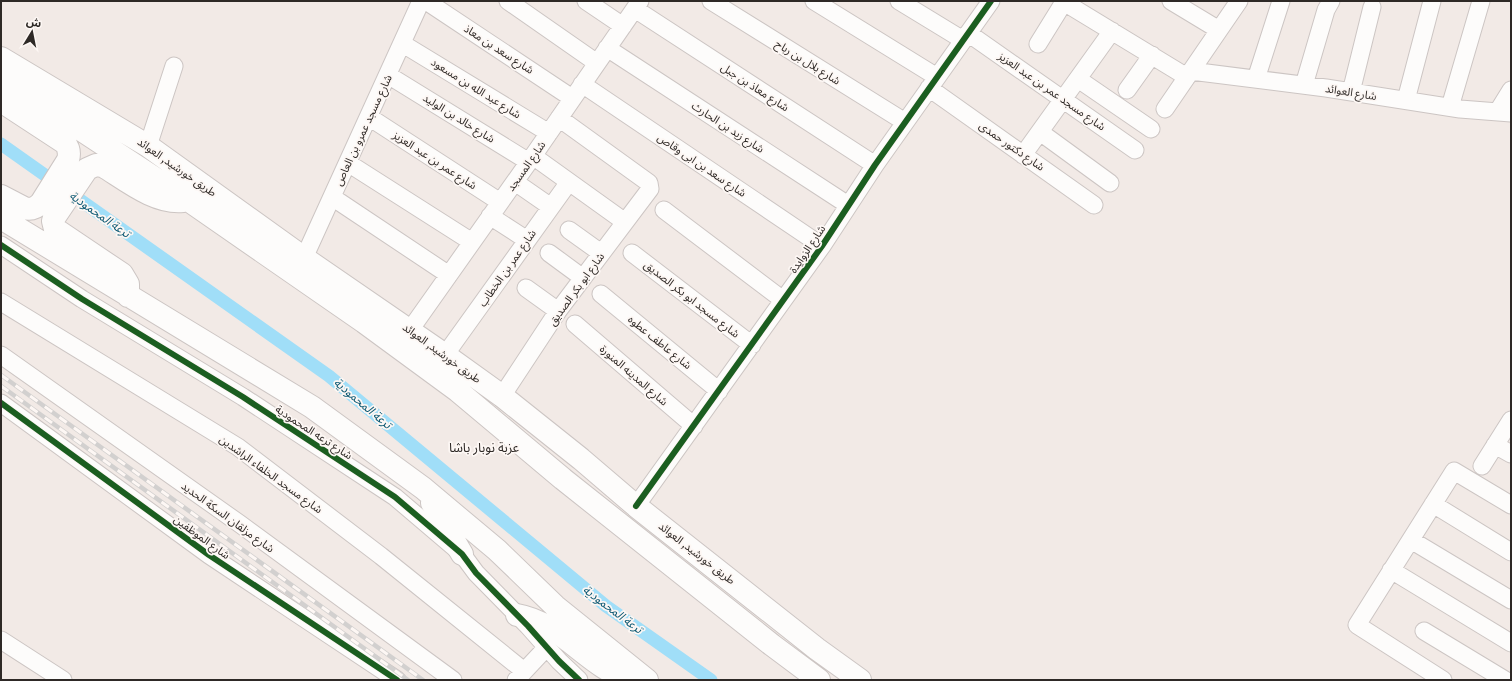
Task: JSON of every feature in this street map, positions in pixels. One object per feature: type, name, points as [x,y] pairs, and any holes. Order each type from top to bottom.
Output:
[{"type":"main road","name":"طريق خورشيد, العوائد","points":[[1,58],[148,146],[304,258],[446,355],[502,396],[581,459],[636,506],[860,680]]},
{"type":"main road","name":"طريق خورشيد, العوائد","points":[[1,82],[54,112],[188,200],[364,322],[458,391],[563,479],[772,645],[819,680]]},
{"type":"main road","points":[[1,100],[65,143],[77,164]]},
{"type":"main road","points":[[77,164],[100,165],[159,198],[174,201],[188,200]]},
{"type":"main road","points":[[47,210],[77,164]]},
{"type":"main road","points":[[1,196],[27,209],[35,208],[47,210]]},
{"type":"main road","points":[[47,210],[53,221],[55,229],[122,274],[128,284],[128,296]]},
{"type":"main road","points":[[1,218],[312,407],[423,488],[497,550],[556,606],[647,680]]},
{"type":"main road","points":[[458,391],[536,424]]},
{"type":"main road","points":[[423,488],[462,554]]},
{"type":"main road","points":[[518,615],[542,623],[605,668],[631,680]]},
{"type":"street","name":"شارع مسجد عمرو بن العاص","points":[[304,258],[422,1]]},
{"type":"street","name":"شارع سعد بن معاذ","points":[[426,1],[572,98]]},
{"type":"street","points":[[508,1],[597,63]]},
{"type":"street","points":[[586,1],[623,26]]},
{"type":"street","name":"شارع بلال بن رباح","points":[[711,1],[905,122]]},
{"type":"street","name":"شارع دكتور حمدى","points":[[814,1],[933,82],[1023,154],[1094,205]]},
{"type":"street","name":"شارع مسجد عمر بن عبد العزيز","points":[[899,1],[966,36],[1063,99],[1136,150]]},
{"type":"street","name":"شارع الزوايدة","points":[[636,506],[822,246],[875,165],[991,1]]},
{"type":"street","points":[[1171,1],[1219,30]]},
{"type":"street","points":[[1165,109],[1239,1]]},
{"type":"street","points":[[1256,79],[1281,1]]},
{"type":"street","points":[[1304,85],[1326,10],[1331,1]]},
{"type":"street","points":[[1406,100],[1432,1]]},
{"type":"street","points":[[1450,108],[1481,1]]},
{"type":"street","points":[[1038,44],[1063,2],[1152,55],[1189,74]]},
{"type":"street","name":"شارع المسجد","points":[[410,330],[638,5]]},
{"type":"street","name":"شارع معاذ بن جبل","points":[[638,5],[875,165]]},
{"type":"street","points":[[1351,92],[1372,7]]},
{"type":"street","points":[[1023,154],[1112,31]]},
{"type":"street","name":"شارع عبد الله بن مسعود","points":[[403,44],[549,133]]},
{"type":"street","name":"شارع زيد بن الحارث","points":[[607,48],[848,205]]},
{"type":"street","points":[[1127,90],[1152,55]]},
{"type":"street","points":[[148,146],[174,66]]},
{"type":"street","name":"شارع العوائد","points":[[1189,74],[1256,79],[1406,100],[1450,108],[1486,112],[1504,112]]},
{"type":"street","name":"شارع خالد بن الوليد","points":[[388,75],[569,182],[625,222]]},
{"type":"street","points":[[1078,80],[1150,129]]},
{"type":"street","name":"شارع سعد بن ابى وقاص","points":[[582,84],[822,246]]},
{"type":"street","points":[[1504,112],[1511,90]]},
{"type":"street","name":"شارع عمر بن عبد العزيز","points":[[369,117],[500,202]]},
{"type":"street","name":"شارع ابو بكر الصديق","points":[[502,396],[558,311],[650,189],[650,183],[559,118]]},
{"type":"street","points":[[1040,132],[1110,183]]},
{"type":"street","points":[[348,163],[472,242]]},
{"type":"street","points":[[515,182],[551,207]]},
{"type":"street","name":"شارع عمر بن الخطاب","points":[[446,355],[526,240],[569,182]]},
{"type":"street","points":[[332,197],[448,275]]},
{"type":"street","points":[[664,210],[784,300]]},
{"type":"street","points":[[490,216],[526,240]]},
{"type":"street","points":[[569,230],[602,253]]},
{"type":"street","name":"شارع ترعه المحمودية","points":[[1,245],[82,298],[243,397],[327,451],[394,497],[462,554],[476,572],[518,615],[546,647],[580,680]]},
{"type":"street","points":[[549,253],[583,278]]},
{"type":"street","name":"شارع مسجد ابو بكر الصديق","points":[[632,253],[752,344]]},
{"type":"street","points":[[526,288],[558,311]]},
{"type":"street","name":"شارع عاطف عطوه","points":[[601,294],[719,391]]},
{"type":"street","name":"شارع مسجد الخلفاء الراشدين","points":[[1,302],[238,448],[381,556],[520,676]]},
{"type":"street","name":"شارع المدينه المنورة","points":[[575,324],[694,426]]},
{"type":"street","name":"شارع مزلقان السكة الحديد","points":[[1,355],[240,524],[453,680]]},
{"type":"street","name":"شارع الموظفين","points":[[1,403],[209,555],[397,680]]},
{"type":"street","points":[[1482,466],[1511,420]]},
{"type":"street","points":[[1495,445],[1511,454]]},
{"type":"street","points":[[1444,680],[1357,625],[1454,471],[1511,505]]},
{"type":"street","points":[[1433,504],[1511,552]]},
{"type":"street","points":[[1411,540],[1511,600]]},
{"type":"street","points":[[1392,570],[1511,643]]},
{"type":"street","points":[[1424,631],[1506,680],[1511,673]]},
{"type":"street","points":[[1,640],[64,680]]},
{"type":"street","points":[[520,676],[546,647]]},
{"type":"waterway","name":"ترعة المحمودية","points":[[1,144],[329,376],[606,606],[711,680]]},
{"type":"railway","points":[[1,375],[423,680]]},
{"type":"railway","points":[[1,386],[408,680]]},
{"type":"cycle path","points":[[636,506],[822,246],[875,165],[991,1]]},
{"type":"cycle path","points":[[1,245],[82,299],[243,397],[395,497],[462,554],[476,573],[528,626],[559,661],[579,680]]},
{"type":"cycle path","points":[[1,403],[209,555],[397,680]]},
{"type":"district","name":"عزبة نوبار باشا","points":[[484,447]]}]
